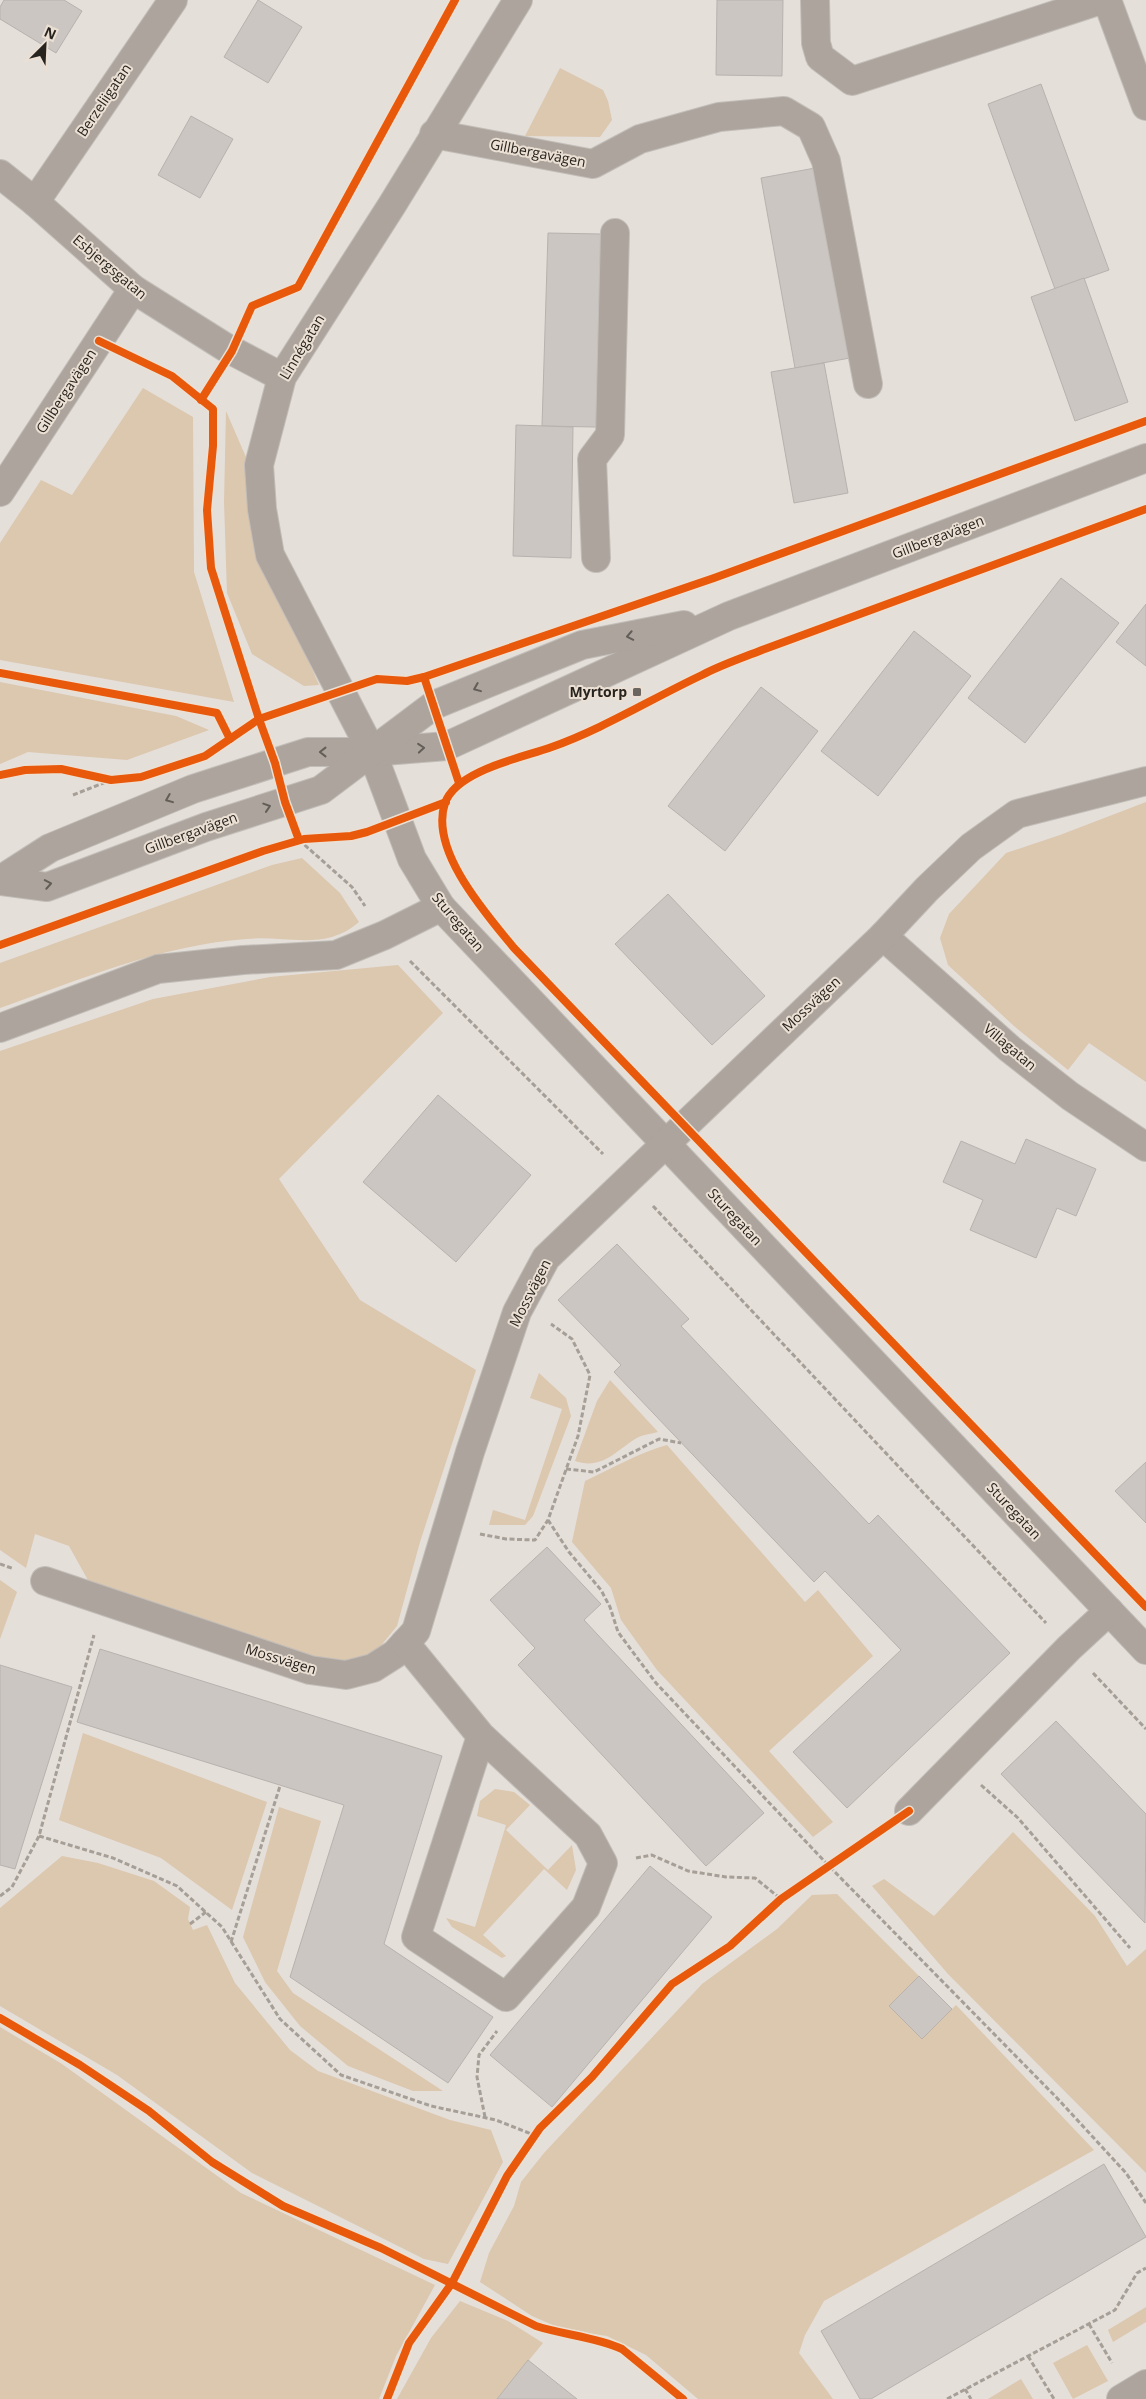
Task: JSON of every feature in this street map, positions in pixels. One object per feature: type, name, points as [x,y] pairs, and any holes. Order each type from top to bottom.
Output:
[{"type":"street","name":"Berzeliigatan","points":[[35,202],[173,0]]},
{"type":"street","name":"Linnégatan","points":[[372,752],[270,555],[262,509],[259,465],[282,377],[392,205],[518,0]]},
{"type":"street","points":[[815,0],[816,43],[820,58],[852,81],[1101,0]]},
{"type":"street","points":[[1107,0],[1146,106]]},
{"type":"street","name":"Gillbergavägen","points":[[434,134],[593,164],[640,138],[710,119],[784,111],[811,127],[826,161],[868,384]]},
{"type":"street","name":"Esbjergsgatan","points":[[0,174],[35,202],[133,289],[225,347],[282,377]]},
{"type":"street","points":[[596,558],[592,459],[610,435],[616,233]]},
{"type":"street","name":"Gillbergavägen","points":[[0,492],[133,289]]},
{"type":"street","name":"Gillbergavägen","points":[[0,881],[50,848],[194,789],[308,752],[372,752],[447,746],[729,616],[1146,458]]},
{"type":"street","name":"Gillbergavägen","points":[[0,881],[46,887],[206,827],[321,790],[434,705],[582,645],[729,616]]},
{"type":"street","name":"Sturegatan","points":[[372,752],[412,858],[441,906],[1146,1650]]},
{"type":"street","name":"Mossvägen","points":[[45,1581],[310,1670],[346,1675],[373,1668],[395,1654],[416,1630],[473,1442],[516,1312],[546,1258],[664,1143],[883,936],[927,888],[971,847],[1017,814],[1146,782]]},
{"type":"street","points":[[0,1028],[158,969],[243,960],[336,954],[385,936],[441,906]]},
{"type":"street","name":"Villagatan","points":[[883,936],[1010,1049],[1070,1096],[1146,1147]]},
{"type":"street","points":[[910,1811],[1069,1648],[1109,1611]]},
{"type":"street","points":[[405,1642],[481,1736],[588,1835],[603,1863],[586,1907],[506,1997],[416,1937],[481,1736]]},
{"type":"path","points":[[94,776],[115,780]]},
{"type":"path","points":[[73,795],[115,780]]},
{"type":"path","points":[[284,802],[299,840],[352,887],[385,936],[628,1179],[1146,1729]]},
{"type":"path","points":[[290,843],[314,838]]},
{"type":"path","points":[[447,1527],[506,1539],[535,1540],[548,1520],[578,1436],[590,1375],[572,1339],[522,1304]]},
{"type":"path","points":[[566,1469],[594,1472],[659,1439],[681,1443]]},
{"type":"path","points":[[548,1520],[570,1552],[601,1590],[610,1607],[618,1632],[656,1683],[828,1865],[1057,2098],[1126,2173],[1146,2203]]},
{"type":"path","points":[[0,1896],[12,1887],[39,1836],[104,1600]]},
{"type":"path","points":[[957,1763],[1018,1818],[1130,1948]]},
{"type":"path","points":[[231,1942],[280,1786]]},
{"type":"path","points":[[39,1836],[112,1858],[177,1886],[222,1927],[280,2019],[341,2075],[431,2106],[485,2117],[534,2135]]},
{"type":"path","points":[[603,1863],[652,1855],[688,1871],[726,1877],[755,1878],[782,1899]]},
{"type":"path","points":[[820,1871],[836,1860]]},
{"type":"path","points":[[774,1906],[789,1894]]},
{"type":"path","points":[[190,1924],[206,1912]]},
{"type":"path","points":[[485,2117],[477,2077],[479,2055],[500,2026],[506,1997]]},
{"type":"path","points":[[529,2143],[540,2128]]},
{"type":"path","points":[[947,2399],[1115,2310],[1137,2272],[1146,2268]]},
{"type":"path","points":[[1089,2324],[1133,2392]]},
{"type":"path","points":[[1028,2356],[1054,2399]]},
{"type":"path","points":[[966,2389],[971,2399]]},
{"type":"shaded area","points":[[560,68],[603,90],[608,101],[612,120],[600,137],[525,136]]},
{"type":"shaded area","points":[[143,388],[193,417],[194,572],[234,702],[0,660],[0,543],[41,480],[72,495]]},
{"type":"shaded area","points":[[226,411],[252,471],[269,570],[319,685],[304,686],[252,654],[227,593],[224,502]]},
{"type":"shaded area","points":[[0,682],[176,716],[209,730],[127,760],[28,752],[0,764]]},
{"type":"shaded area","points":[[1146,802],[1146,1082],[1089,1043],[1068,1070],[1014,1026],[948,965],[940,938],[949,914],[1006,853],[1060,835]]},
{"type":"shaded area","points":[[302,858],[340,893],[359,922],[333,937],[319,940],[261,938],[183,948],[90,975],[0,1008],[0,963],[272,865]]},
{"type":"shaded area","points":[[398,965],[443,1013],[279,1179],[360,1300],[476,1370],[420,1542],[397,1626],[370,1659],[333,1663],[89,1582],[69,1546],[35,1534],[26,1568],[0,1550],[0,1051],[153,999],[270,977]]},
{"type":"shaded area","points":[[539,1373],[566,1398],[571,1416],[533,1516],[525,1525],[489,1525],[493,1510],[525,1520],[562,1409],[530,1398]]},
{"type":"shaded area","points":[[610,1380],[658,1432],[637,1438],[600,1461],[584,1463],[575,1461],[597,1401]]},
{"type":"shaded area","points":[[667,1445],[805,1602],[818,1590],[873,1656],[769,1751],[833,1822],[813,1837],[657,1670],[621,1620],[611,1588],[572,1542],[585,1481],[636,1456]]},
{"type":"shaded area","points":[[0,1580],[17,1592],[0,1639]]},
{"type":"shaded area","points":[[83,1733],[267,1802],[232,1910],[161,1858],[59,1820]]},
{"type":"shaded area","points":[[495,1789],[514,1792],[530,1805],[506,1830],[548,1870],[572,1845],[576,1870],[567,1890],[544,1869],[483,1935],[506,1956],[502,1958],[452,1927],[446,1918],[475,1927],[506,1825],[477,1816],[480,1801]]},
{"type":"shaded area","points":[[279,1807],[321,1821],[277,1971],[293,1993],[443,2091],[413,2091],[348,2066],[300,2026],[265,1982],[243,1937]]},
{"type":"shaded area","points":[[1013,1832],[1095,1916],[1127,1966],[1146,1949],[1146,2173],[948,1974],[872,1886],[884,1879],[934,1916]]},
{"type":"shaded area","points":[[62,1856],[98,1863],[154,1881],[190,1907],[188,1919],[193,1930],[207,1925],[235,1983],[290,2050],[318,2071],[450,2120],[491,2130],[503,2162],[448,2264],[424,2259],[252,2173],[117,2075],[0,2006],[0,1908]]},
{"type":"shaded area","points":[[837,1894],[919,1976],[889,2006],[922,2039],[956,2005],[1094,2150],[824,2301],[805,2335],[799,2353],[833,2399],[698,2399],[646,2355],[607,2336],[562,2329],[532,2316],[480,2282],[489,2253],[514,2206],[521,2182],[544,2153],[702,1984],[777,1929],[812,1895]]},
{"type":"shaded area","points":[[0,2027],[62,2064],[241,2193],[435,2285],[396,2356],[379,2399],[0,2399]]},
{"type":"shaded area","points":[[460,2301],[508,2321],[543,2343],[497,2399],[397,2399],[431,2338]]},
{"type":"shaded area","points":[[1146,2307],[1146,2322],[1113,2342],[1108,2330]]},
{"type":"shaded area","points":[[1087,2345],[1108,2381],[1073,2399],[1053,2363]]},
{"type":"shaded area","points":[[1021,2379],[1033,2399],[988,2399]]},
{"type":"building","points":[[4,0],[64,0],[82,11],[56,53],[0,19],[0,7]]},
{"type":"building","points":[[258,0],[302,27],[268,83],[224,57]]},
{"type":"building","points":[[717,0],[783,0],[782,76],[716,75]]},
{"type":"building","points":[[1041,84],[1109,270],[1055,289],[988,104]]},
{"type":"building","points":[[191,116],[233,139],[200,198],[158,175]]},
{"type":"building","points":[[815,168],[850,358],[795,368],[761,178]]},
{"type":"building","points":[[548,233],[601,234],[596,427],[542,426]]},
{"type":"building","points":[[1084,278],[1128,402],[1075,421],[1031,297]]},
{"type":"building","points":[[824,363],[848,493],[794,503],[771,372]]},
{"type":"building","points":[[516,425],[573,427],[571,558],[513,556]]},
{"type":"building","points":[[1061,578],[1119,623],[1025,743],[968,698]]},
{"type":"building","points":[[1146,604],[1146,666],[1116,642]]},
{"type":"building","points":[[914,631],[971,676],[878,796],[821,751]]},
{"type":"building","points":[[761,687],[818,731],[725,851],[668,806]]},
{"type":"building","points":[[668,894],[765,996],[712,1045],[615,944]]},
{"type":"building","points":[[438,1095],[531,1175],[456,1262],[363,1182]]},
{"type":"building","points":[[1026,1139],[1096,1169],[1076,1216],[1057,1208],[1036,1258],[970,1230],[983,1200],[943,1182],[961,1141],[1015,1164]]},
{"type":"building","points":[[617,1244],[689,1319],[681,1326],[869,1524],[878,1515],[1010,1653],[847,1808],[793,1752],[901,1650],[825,1571],[814,1582],[614,1372],[621,1365],[558,1300]]},
{"type":"building","points":[[1146,1462],[1146,1523],[1115,1491]]},
{"type":"building","points":[[547,1547],[601,1604],[584,1620],[764,1813],[706,1866],[518,1665],[535,1648],[490,1600]]},
{"type":"building","points":[[100,1649],[442,1756],[384,1944],[493,2017],[448,2083],[290,1977],[344,1805],[77,1722]]},
{"type":"building","points":[[0,1665],[72,1687],[15,1869],[0,1865]]},
{"type":"building","points":[[1056,1721],[1146,1814],[1145,1923],[1001,1774]]},
{"type":"building","points":[[650,1866],[712,1917],[552,2107],[490,2055]]},
{"type":"building","points":[[919,1976],[952,2009],[922,2039],[889,2006]]},
{"type":"building","points":[[1104,2164],[1146,2237],[871,2399],[860,2399],[821,2331]]},
{"type":"building","points":[[528,2360],[577,2399],[497,2399]]},
{"type":"cycle path","points":[[201,400],[232,351],[252,306],[298,287],[455,0]]},
{"type":"cycle path","points":[[99,341],[172,376],[213,409],[213,446],[207,510],[211,568],[275,763],[285,802],[299,840]]},
{"type":"cycle path","points":[[0,775],[25,770],[61,769],[111,780],[141,777],[205,756],[259,719],[377,679],[407,681],[424,677],[714,578],[1146,421]]},
{"type":"cycle path","points":[[1146,509],[762,650],[709,671],[589,732],[549,748],[490,767],[462,782],[451,792],[445,803],[442,821],[445,841],[452,861],[476,900],[514,948],[1146,1607]]},
{"type":"cycle path","points":[[0,673],[217,713],[230,739]]},
{"type":"cycle path","points":[[424,677],[459,783]]},
{"type":"cycle path","points":[[0,945],[263,851],[304,839],[351,836],[367,832],[446,802]]},
{"type":"cycle path","points":[[387,2399],[409,2343],[452,2283],[507,2176],[540,2128],[592,2077],[672,1984],[730,1946],[781,1899],[909,1811]]},
{"type":"cycle path","points":[[0,2018],[80,2065],[149,2111],[212,2162],[283,2206],[381,2248],[536,2326],[602,2342],[622,2349],[683,2399]]},
{"type":"place","name":"Myrtorp","points":[[637,692]]}]
